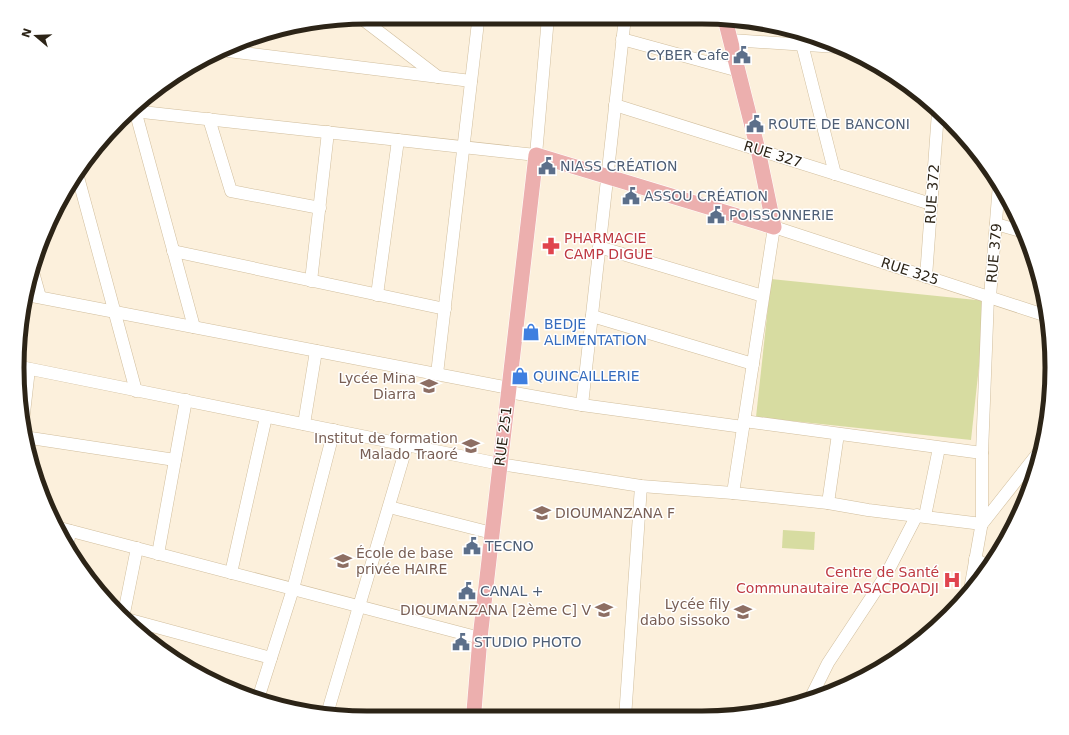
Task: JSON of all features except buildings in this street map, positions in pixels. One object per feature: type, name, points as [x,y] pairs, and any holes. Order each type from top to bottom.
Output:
[{"type":"main road","points":[[536,155],[774,227],[758,150],[728,25]]},
{"type":"main road","name":"RUE 251","points":[[474,711],[480,638],[536,155]]},
{"type":"street","points":[[369,24],[438,77]]},
{"type":"street","points":[[437,374],[478,24]]},
{"type":"street","points":[[139,111],[536,155],[547,24]]},
{"type":"street","points":[[582,405],[624,24]]},
{"type":"street","points":[[622,39],[739,71]]},
{"type":"street","points":[[731,40],[822,46]]},
{"type":"street","points":[[802,44],[835,174]]},
{"type":"street","points":[[233,52],[472,81]]},
{"type":"street","name":"RUE 327","points":[[615,105],[931,204]]},
{"type":"street","points":[[135,115],[194,327]]},
{"type":"street","points":[[209,119],[231,191],[320,208]]},
{"type":"street","name":"RUE 372","points":[[926,277],[938,119]]},
{"type":"street","points":[[311,281],[328,132]]},
{"type":"street","points":[[378,295],[398,140]]},
{"type":"street","points":[[79,181],[136,390]]},
{"type":"street","name":"RUE 379","points":[[972,580],[982,524],[982,453],[989,297],[998,195]]},
{"type":"street","points":[[996,224],[1016,230]]},
{"type":"street","points":[[734,493],[774,227]]},
{"type":"street","name":"RUE 325","points":[[774,227],[1040,314]]},
{"type":"street","points":[[599,247],[763,296]]},
{"type":"street","points":[[173,251],[445,309]]},
{"type":"street","points":[[36,281],[40,297]]},
{"type":"street","points":[[32,296],[437,374],[582,405],[838,434],[982,453]]},
{"type":"street","points":[[592,316],[753,364]]},
{"type":"street","points":[[304,424],[316,351]]},
{"type":"street","points":[[25,380],[25,368],[500,464],[641,486],[734,493],[828,503],[868,510],[982,524],[1032,461]]},
{"type":"street","points":[[158,554],[186,400]]},
{"type":"street","points":[[231,573],[266,417]]},
{"type":"street","points":[[260,694],[293,589],[334,430]]},
{"type":"street","points":[[828,503],[838,434]]},
{"type":"street","points":[[32,438],[175,460]]},
{"type":"street","points":[[329,709],[407,445]]},
{"type":"street","points":[[813,693],[828,663],[886,575],[921,516],[938,448]]},
{"type":"street","points":[[625,711],[641,486]]},
{"type":"street","points":[[389,507],[492,532]]},
{"type":"street","points":[[65,530],[480,638]]},
{"type":"street","points":[[69,537],[70,531]]},
{"type":"street","points":[[125,610],[137,548]]},
{"type":"street","points":[[975,559],[983,564]]},
{"type":"street","points":[[137,622],[271,658]]},
{"type":"green space","points":[[771,279],[986,301],[971,440],[756,417]]},
{"type":"green space","points":[[783,530],[815,532],[814,550],[782,548]]},
{"type":"place","name":"CYBER Cafe","points":[[742,55]]},
{"type":"place","name":"ROUTE DE BANCONI","points":[[755,124]]},
{"type":"place","name":"NIASS CRÉATION","points":[[547,166]]},
{"type":"place","name":"ASSOU CRÉATION","points":[[631,196]]},
{"type":"place","name":"POISSONNERIE","points":[[716,215]]},
{"type":"place","name":"PHARMACIE CAMP DIGUE","points":[[551,246]]},
{"type":"place","name":"BEDJE ALIMENTATION","points":[[531,332]]},
{"type":"place","name":"QUINCAILLERIE","points":[[520,376]]},
{"type":"place","name":"Lycée Mina Diarra","points":[[429,386]]},
{"type":"place","name":"Institut de formation Malado Traoré","points":[[471,446]]},
{"type":"place","name":"DIOUMANZANA F","points":[[542,513]]},
{"type":"place","name":"TECNO","points":[[472,546]]},
{"type":"place","name":"École de base privée HAIRE","points":[[343,561]]},
{"type":"place","name":"Centre de Santé Communautaire ASACPOADJI","points":[[952,580]]},
{"type":"place","name":"CANAL +","points":[[467,591]]},
{"type":"place","name":"DIOUMANZANA [2ème C] V","points":[[604,610]]},
{"type":"place","name":"Lycée fily dabo sissoko","points":[[743,612]]},
{"type":"place","name":"STUDIO PHOTO","points":[[461,642]]}]
